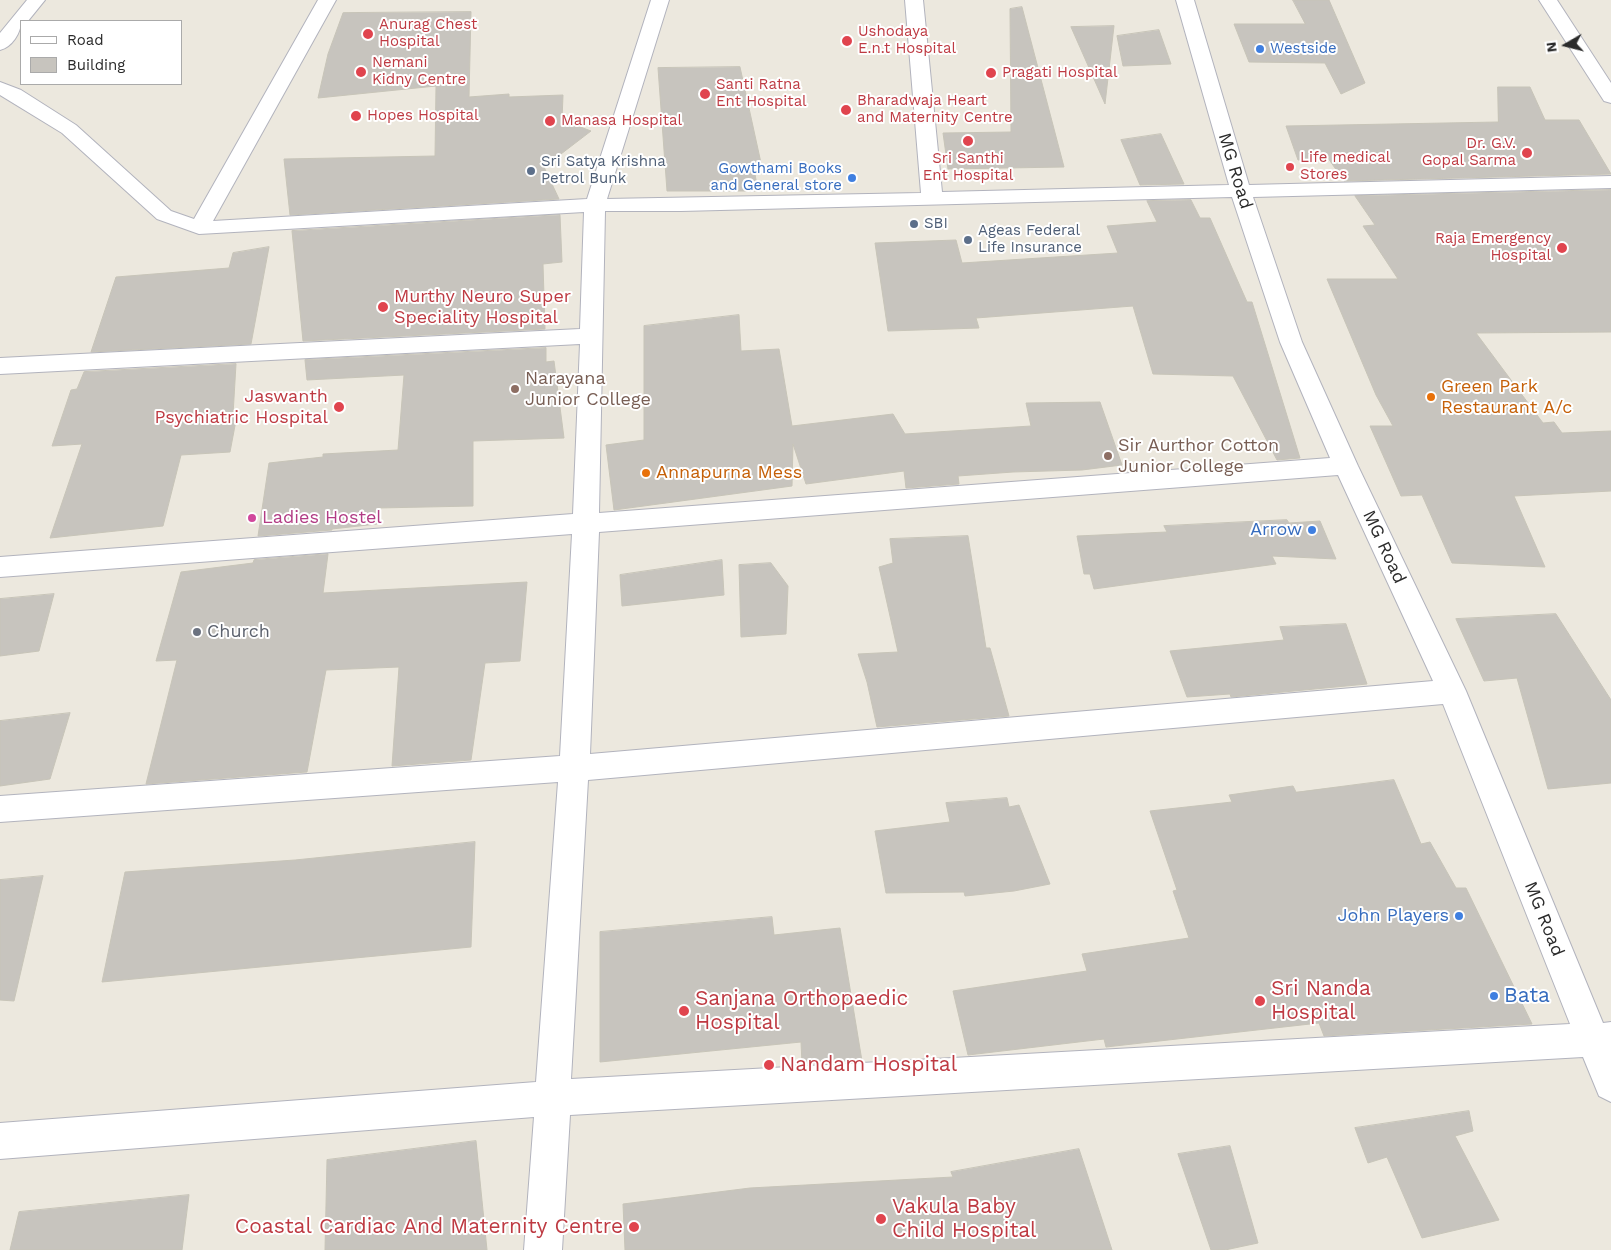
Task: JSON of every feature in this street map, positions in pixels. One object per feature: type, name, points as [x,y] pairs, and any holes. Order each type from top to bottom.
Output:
[{"type":"street","points":[[0,45],[36,0]]},
{"type":"street","points":[[199,228],[327,0]]},
{"type":"street","points":[[543,1250],[574,768],[586,523],[595,205],[660,0]]},
{"type":"street","points":[[914,0],[932,199]]},
{"type":"street","name":"MG Road","points":[[1185,0],[1241,193],[1291,342],[1346,466],[1452,691],[1602,1040],[1611,1084]]},
{"type":"street","points":[[1548,0],[1611,97]]},
{"type":"street","points":[[0,88],[14,94],[69,129],[164,215],[199,228],[595,205],[681,205],[1241,193],[1611,182]]},
{"type":"street","points":[[0,366],[590,336]]},
{"type":"street","points":[[0,567],[1346,466]]},
{"type":"street","points":[[0,809],[574,768],[1452,691]]},
{"type":"street","points":[[0,1141],[554,1098],[1602,1040]]},
{"type":"building","points":[[1293,0],[1329,0],[1365,83],[1341,94],[1325,63],[1249,62],[1234,24],[1305,24]]},
{"type":"building","points":[[1022,7],[1064,167],[948,169],[943,133],[1011,132],[1010,9]]},
{"type":"building","points":[[471,12],[469,97],[509,94],[509,97],[563,95],[562,120],[591,131],[544,167],[559,199],[290,215],[284,159],[435,156],[436,86],[318,98],[328,54],[343,13]]},
{"type":"building","points":[[1114,26],[1105,104],[1071,27]]},
{"type":"building","points":[[1159,30],[1171,64],[1123,66],[1117,36]]},
{"type":"building","points":[[740,67],[761,163],[753,163],[758,191],[667,191],[658,68]]},
{"type":"building","points":[[1498,87],[1530,87],[1545,120],[1579,120],[1611,174],[1344,181],[1328,158],[1298,160],[1286,126],[1498,122]]},
{"type":"building","points":[[1161,134],[1184,184],[1140,185],[1121,140]]},
{"type":"building","points":[[1611,190],[1611,332],[1476,333],[1543,423],[1554,422],[1562,433],[1611,431],[1611,491],[1514,496],[1545,567],[1452,563],[1422,495],[1401,496],[1370,426],[1393,426],[1376,395],[1327,279],[1398,279],[1363,226],[1375,225],[1355,196]]},
{"type":"building","points":[[1191,200],[1200,218],[1210,218],[1247,302],[1252,302],[1300,458],[1277,460],[1233,376],[1153,374],[1133,306],[976,318],[979,328],[888,331],[875,243],[956,240],[962,263],[1118,253],[1107,226],[1157,222],[1147,201]]},
{"type":"building","points":[[560,215],[562,262],[543,264],[545,329],[303,341],[292,231]]},
{"type":"building","points":[[269,247],[251,344],[91,352],[116,277],[229,268],[233,253]]},
{"type":"building","points":[[739,315],[741,351],[779,349],[792,426],[893,414],[905,434],[1031,426],[1026,403],[1100,402],[1122,465],[1082,470],[958,476],[959,484],[906,488],[904,471],[806,484],[793,444],[792,486],[614,510],[606,445],[644,440],[644,326]]},
{"type":"building","points":[[546,348],[546,362],[554,361],[564,438],[473,441],[473,506],[378,508],[377,524],[258,536],[269,463],[323,457],[323,454],[398,450],[404,375],[307,380],[305,360]]},
{"type":"building","points":[[236,364],[233,415],[237,415],[230,452],[181,455],[163,526],[50,538],[82,444],[52,446],[71,390],[77,389],[84,372]]},
{"type":"building","points":[[1287,520],[1289,523],[1320,521],[1336,559],[1272,556],[1276,564],[1094,589],[1090,574],[1084,574],[1077,536],[1167,532],[1164,526]]},
{"type":"building","points":[[968,536],[986,648],[990,648],[1009,716],[877,727],[867,682],[858,654],[898,652],[879,567],[893,563],[890,539]]},
{"type":"building","points":[[328,554],[323,593],[527,582],[520,661],[485,663],[471,760],[392,766],[399,667],[326,670],[307,772],[146,784],[177,660],[156,661],[181,572],[253,563],[254,560]]},
{"type":"building","points":[[722,560],[724,595],[622,606],[620,575]]},
{"type":"building","points":[[771,563],[788,586],[786,634],[741,637],[739,565]]},
{"type":"building","points":[[54,594],[39,651],[0,656],[0,599]]},
{"type":"building","points":[[1556,614],[1611,700],[1611,783],[1548,789],[1517,678],[1484,681],[1456,619]]},
{"type":"building","points":[[1346,624],[1367,684],[1231,697],[1230,694],[1187,697],[1170,651],[1284,640],[1280,627]]},
{"type":"building","points":[[70,713],[50,779],[0,786],[0,721]]},
{"type":"building","points":[[1394,780],[1421,844],[1430,842],[1456,888],[1466,888],[1532,1024],[1324,1036],[1319,1023],[1106,1047],[1104,1039],[968,1055],[953,991],[1087,971],[1082,954],[1189,938],[1173,891],[1177,890],[1150,811],[1232,802],[1229,795],[1293,786],[1296,792]]},
{"type":"building","points":[[1007,798],[1009,807],[1019,805],[1050,884],[1014,891],[965,896],[964,892],[886,893],[875,831],[950,822],[946,803]]},
{"type":"building","points":[[475,842],[471,947],[102,982],[125,872],[295,860]]},
{"type":"building","points":[[43,876],[14,1001],[0,1000],[0,880]]},
{"type":"building","points":[[772,917],[774,935],[840,928],[862,1061],[802,1064],[801,1042],[600,1062],[600,932]]},
{"type":"building","points":[[1469,1111],[1473,1131],[1455,1136],[1499,1220],[1422,1238],[1387,1157],[1368,1163],[1355,1128]]},
{"type":"building","points":[[476,1141],[487,1250],[325,1250],[327,1160]]},
{"type":"building","points":[[1230,1146],[1258,1243],[1225,1250],[1211,1250],[1178,1154]]},
{"type":"building","points":[[1079,1149],[1112,1250],[625,1250],[623,1204],[750,1188],[953,1177],[951,1172]]},
{"type":"building","points":[[189,1195],[182,1250],[10,1250],[19,1212]]},
{"type":"place","name":"Anurag Chest Hospital","points":[[368,34]]},
{"type":"place","name":"Ushodaya E.n.t Hospital","points":[[847,41]]},
{"type":"place","name":"Westside","points":[[1260,49]]},
{"type":"place","name":"Nemani Kidny Centre","points":[[361,72]]},
{"type":"place","name":"Pragati Hospital","points":[[991,73]]},
{"type":"place","name":"Santi Ratna Ent Hospital","points":[[705,94]]},
{"type":"place","name":"Bharadwaja Heart and Maternity Centre","points":[[846,110]]},
{"type":"place","name":"Hopes Hospital","points":[[356,116]]},
{"type":"place","name":"Manasa Hospital","points":[[550,121]]},
{"type":"place","name":"Sri Santhi Ent Hospital","points":[[968,141]]},
{"type":"place","name":"Dr. G.V. Gopal Sarma","points":[[1527,153]]},
{"type":"place","name":"Life medical Stores","points":[[1290,167]]},
{"type":"place","name":"Sri Satya Krishna Petrol Bunk","points":[[531,171]]},
{"type":"place","name":"Gowthami Books and General store","points":[[852,178]]},
{"type":"place","name":"SBI","points":[[914,224]]},
{"type":"place","name":"Ageas Federal Life Insurance","points":[[968,240]]},
{"type":"place","name":"Raja Emergency Hospital","points":[[1562,248]]},
{"type":"place","name":"Murthy Neuro Super Speciality Hospital","points":[[383,307]]},
{"type":"place","name":"Narayana Junior College","points":[[515,389]]},
{"type":"place","name":"Green Park Restaurant A/c","points":[[1431,397]]},
{"type":"place","name":"Jaswanth Psychiatric Hospital","points":[[339,407]]},
{"type":"place","name":"Sir Aurthor Cotton Junior College","points":[[1108,456]]},
{"type":"place","name":"Annapurna Mess","points":[[646,473]]},
{"type":"place","name":"Ladies Hostel","points":[[252,518]]},
{"type":"place","name":"Arrow","points":[[1312,530]]},
{"type":"place","name":"Church","points":[[197,632]]},
{"type":"place","name":"John Players","points":[[1459,916]]},
{"type":"place","name":"Bata","points":[[1494,996]]},
{"type":"place","name":"Sri Nanda Hospital","points":[[1260,1001]]},
{"type":"place","name":"Sanjana Orthopaedic Hospital","points":[[684,1011]]},
{"type":"place","name":"Nandam Hospital","points":[[769,1065]]},
{"type":"place","name":"Vakula Baby Child Hospital","points":[[881,1219]]},
{"type":"place","name":"Coastal Cardiac And Maternity Centre","points":[[634,1227]]}]
